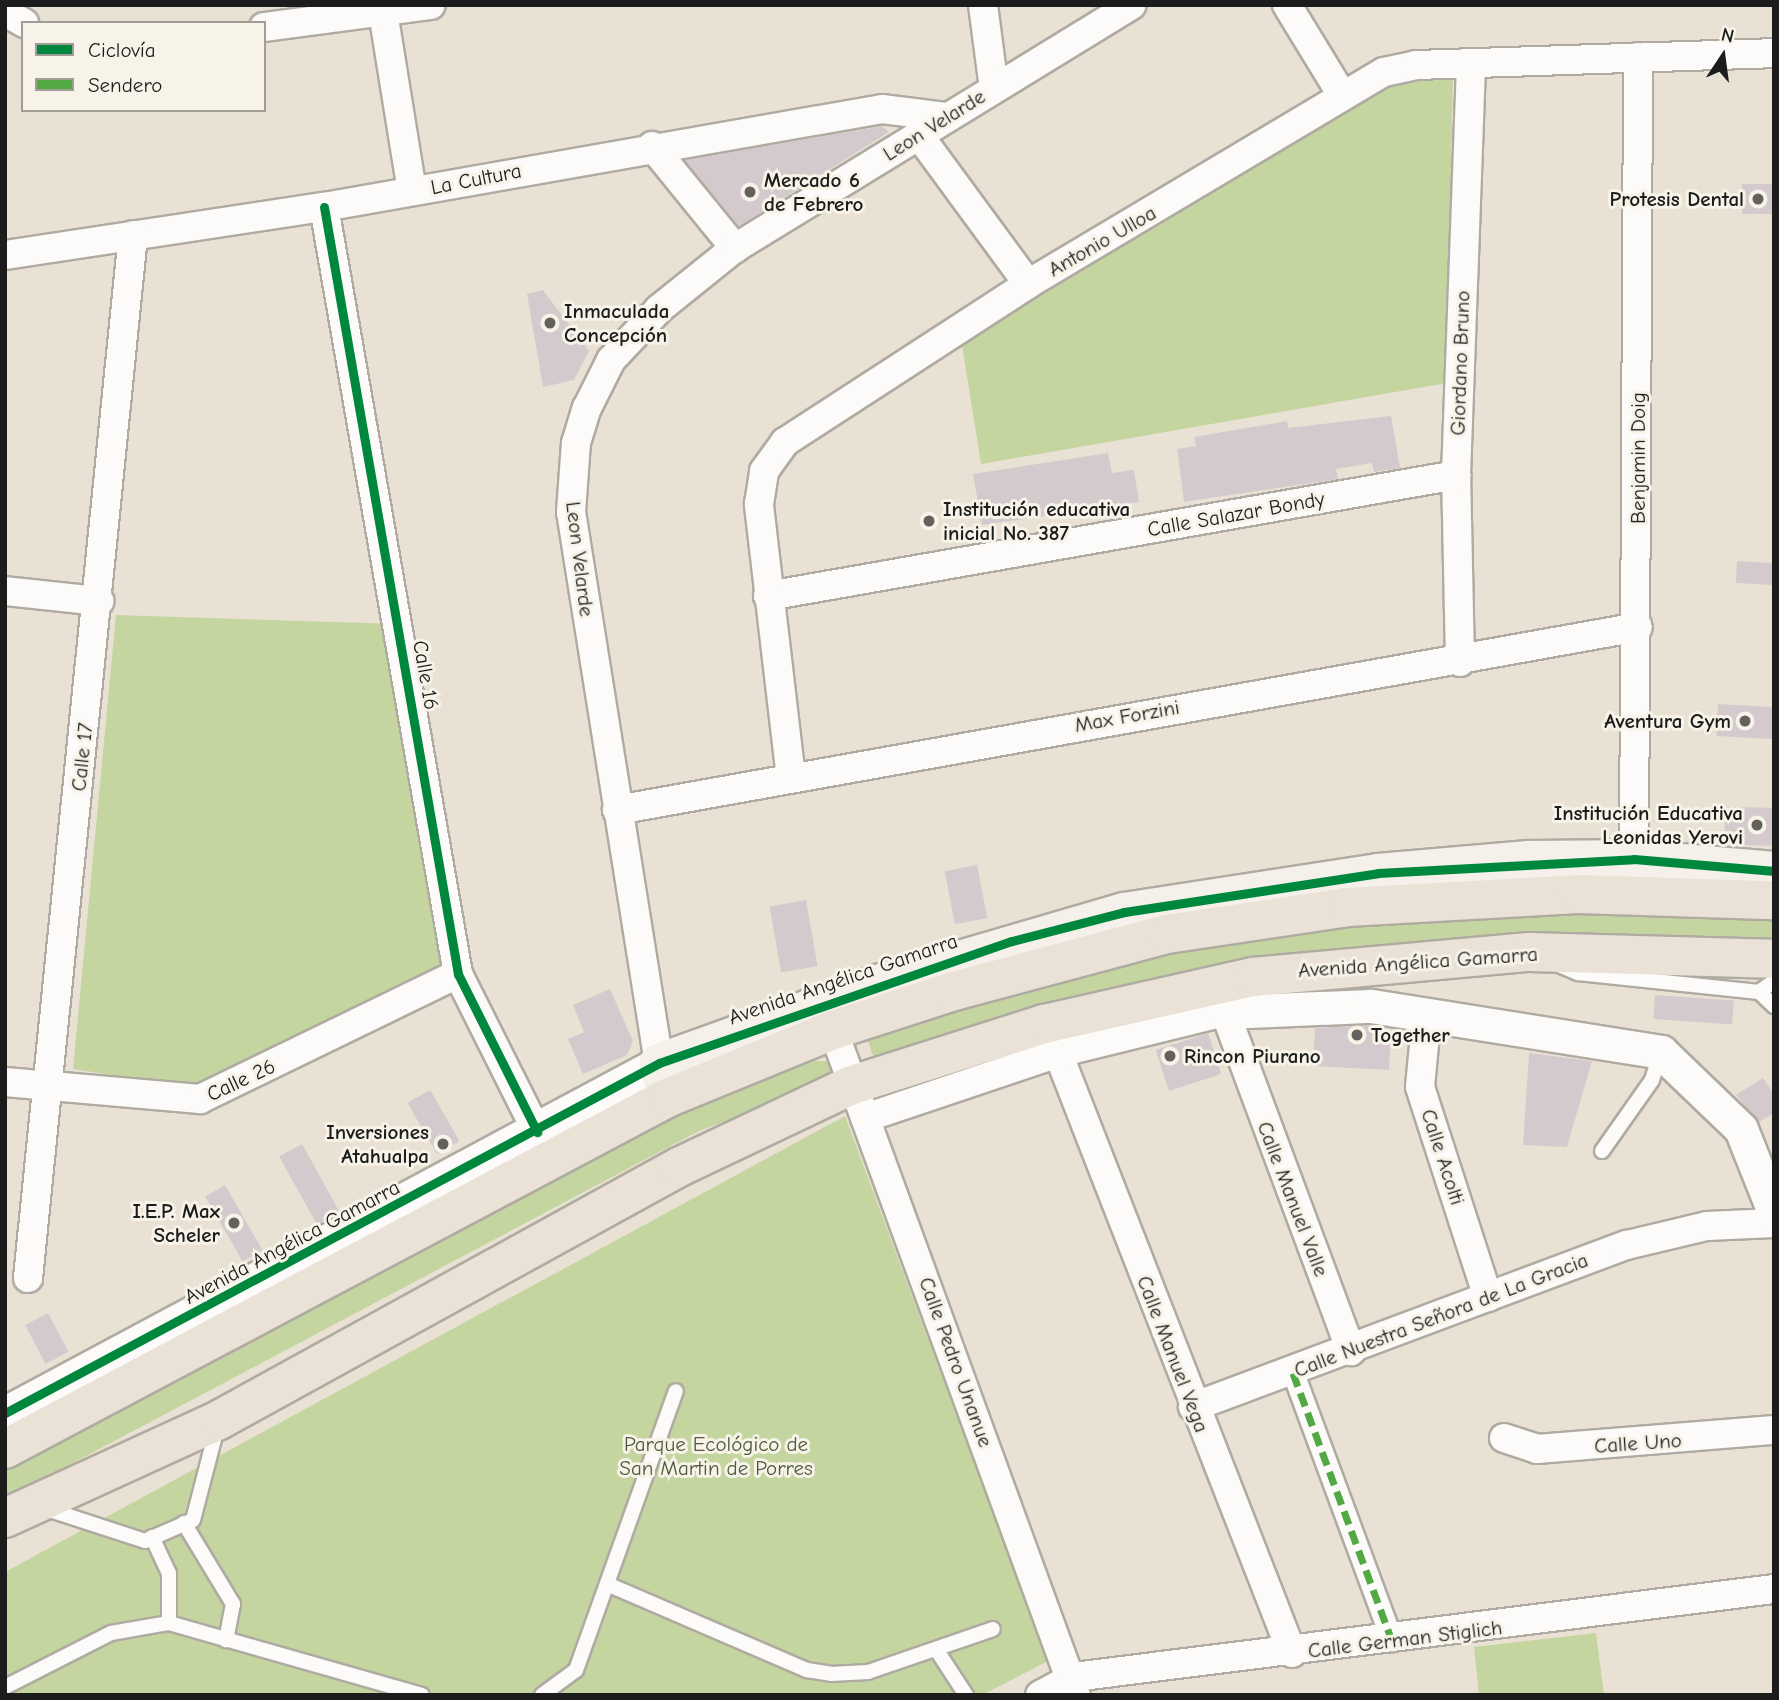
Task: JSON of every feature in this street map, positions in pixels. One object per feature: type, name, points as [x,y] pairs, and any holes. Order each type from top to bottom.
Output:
[{"type":"main road","name":"Avenida Angélica Gamarra","points":[[5,1449],[663,1080],[878,984],[1124,912],[1378,873],[1634,859],[1774,871]]},
{"type":"main road","name":"Avenida Angélica Gamarra","points":[[663,1080],[1081,955],[1244,920],[1553,895],[1774,900]]},
{"type":"main road","name":"Avenida Angélica Gamarra","points":[[19,1511],[219,1420],[679,1167],[859,1102],[1044,1024],[1187,989],[1253,976],[1335,966],[1529,952],[1766,975]]},
{"type":"main road","points":[[1187,989],[1224,1012],[1253,976]]},
{"type":"street","points":[[266,27],[431,5]]},
{"type":"street","points":[[983,5],[994,88]]},
{"type":"street","name":"Leon Velarde","points":[[663,1080],[617,810],[571,512],[576,443],[611,360],[659,309],[735,248],[1131,5]]},
{"type":"street","points":[[1287,5],[1342,95]]},
{"type":"street","points":[[5,12],[21,21]]},
{"type":"street","points":[[383,12],[412,191]]},
{"type":"street","name":"Antonio Ulloa","points":[[791,778],[759,504],[764,471],[785,442],[1028,284],[1384,72],[1471,65],[1774,52]]},
{"type":"street","name":"Benjamin Doig","points":[[1634,859],[1639,627],[1638,57]]},
{"type":"street","name":"Giordano Bruno","points":[[1460,662],[1456,475],[1471,65]]},
{"type":"street","name":"La Cultura","points":[[5,255],[324,207],[652,146],[882,109],[946,117]]},
{"type":"street","points":[[918,134],[1028,284]]},
{"type":"street","points":[[652,146],[735,248]]},
{"type":"street","name":"Calle 16","points":[[324,207],[458,974],[537,1132]]},
{"type":"street","name":"Calle 17","points":[[27,1278],[99,601],[133,235]]},
{"type":"street","name":"Calle Salazar Bondy","points":[[768,596],[1456,475]]},
{"type":"street","points":[[5,592],[99,601]]},
{"type":"street","name":"Max Forzini","points":[[617,810],[1460,662],[1639,627]]},
{"type":"street","points":[[1334,1006],[1335,966]]},
{"type":"street","name":"Calle 26","points":[[5,1082],[200,1099],[458,974]]},
{"type":"street","name":"Avenida Angélica Gamarra","points":[[859,1102],[1224,1012],[1334,1006],[1427,1014],[1661,1052]]},
{"type":"street","name":"Calle Manuel Valle","points":[[1224,1012],[1235,1048],[1351,1351]]},
{"type":"street","name":"Calle Acolti","points":[[1427,1014],[1420,1087],[1488,1297]]},
{"type":"street","name":"Calle Pedro Unanue","points":[[833,1030],[1075,1686]]},
{"type":"street","points":[[1661,1052],[1741,1129],[1774,1212]]},
{"type":"street","name":"Calle Manuel Vega","points":[[1058,1053],[1193,1407],[1292,1653]]},
{"type":"street","name":"Avenida Angélica Gamarra","points":[[5,1412],[537,1132],[663,1080]]},
{"type":"street","name":"Calle Nuestra Señora de La Gracia","points":[[1193,1407],[1351,1351],[1488,1297],[1535,1274],[1627,1245],[1707,1226],[1774,1223]]},
{"type":"street","points":[[1293,1373],[1392,1640]]},
{"type":"street","name":"Calle Uno","points":[[1504,1438],[1537,1449],[1774,1430]]},
{"type":"street","name":"Calle German Stiglich","points":[[1040,1695],[1075,1686],[1292,1653],[1774,1589]]},
{"type":"lane","points":[[1766,975],[1774,981]]},
{"type":"lane","points":[[1766,975],[1774,1006]]},
{"type":"lane","points":[[1602,1151],[1652,1080],[1661,1052]]},
{"type":"lane","points":[[542,1695],[576,1670],[676,1391]]},
{"type":"lane","points":[[19,1511],[145,1541],[193,1520],[219,1420]]},
{"type":"lane","points":[[184,1524],[233,1604],[226,1640]]},
{"type":"lane","points":[[152,1537],[169,1573],[169,1623]]},
{"type":"lane","points":[[607,1584],[807,1670],[868,1672],[993,1629]]},
{"type":"lane","points":[[5,1687],[111,1633],[169,1623],[422,1695]]},
{"type":"lane","points":[[936,1649],[966,1695]]},
{"type":"green space","points":[[1418,74],[1453,77],[1447,383],[981,464],[962,345],[1349,101]]},
{"type":"green space","points":[[116,615],[398,624],[455,965],[217,1083],[176,1085],[73,1069]]},
{"type":"green space","points":[[1511,907],[1774,915],[1774,948],[1555,942],[876,1065],[865,1032],[1179,942]]},
{"type":"green space","points":[[815,1061],[833,1061],[827,1083],[699,1131],[5,1499],[5,1462],[676,1114]]},
{"type":"green space","name":"Parque Ecológico de San Martin de Porres","points":[[845,1116],[1048,1661],[982,1695],[5,1695],[5,1572]]},
{"type":"green space","points":[[1596,1633],[1604,1695],[1479,1695],[1474,1647]]},
{"type":"building","name":"Mercado 6 de Febrero","points":[[882,126],[889,132],[739,226],[685,160]]},
{"type":"building","name":"Protesis Dental","points":[[1742,184],[1774,184],[1774,214],[1742,214]]},
{"type":"building","name":"Inmaculada Concepción","points":[[543,290],[589,351],[574,380],[543,387],[527,294]]},
{"type":"building","points":[[1391,416],[1400,468],[1374,472],[1372,463],[1336,469],[1338,479],[1184,502],[1177,449],[1196,446],[1194,437],[1287,421],[1288,428]]},
{"type":"building","points":[[1108,453],[1112,473],[1134,470],[1139,502],[982,525],[973,474]]},
{"type":"building","points":[[1737,561],[1774,563],[1773,585],[1736,583]]},
{"type":"building","name":"Aventura Gym","points":[[1718,704],[1774,707],[1772,739],[1716,736]]},
{"type":"building","points":[[1725,807],[1774,808],[1773,846],[1724,845]]},
{"type":"building","points":[[977,865],[987,918],[955,924],[945,871]]},
{"type":"building","points":[[806,900],[818,966],[781,972],[770,906]]},
{"type":"building","points":[[610,989],[633,1041],[627,1055],[583,1074],[568,1039],[584,1032],[573,1005]]},
{"type":"building","points":[[1655,995],[1734,1001],[1732,1024],[1653,1019]]},
{"type":"building","points":[[1370,1025],[1391,1031],[1389,1070],[1313,1066],[1315,1028]]},
{"type":"building","points":[[1208,1033],[1221,1074],[1169,1091],[1156,1050]]},
{"type":"building","points":[[1529,1053],[1592,1061],[1567,1147],[1523,1145]]},
{"type":"building","points":[[1763,1078],[1774,1094],[1774,1113],[1759,1122],[1736,1095]]},
{"type":"building","points":[[430,1090],[460,1141],[437,1154],[407,1103]]},
{"type":"building","points":[[302,1144],[340,1212],[317,1225],[279,1157]]},
{"type":"building","name":"I.E.P. Max Scheler","points":[[225,1185],[262,1250],[243,1261],[205,1196]]},
{"type":"building","points":[[48,1313],[69,1352],[46,1364],[25,1325]]},
{"type":"marked path","points":[[1293,1373],[1392,1640]]},
{"type":"cycle path","points":[[324,207],[458,974],[537,1132]]},
{"type":"cycle path","points":[[5,1413],[659,1063],[1012,941],[1124,912],[1378,873],[1634,859],[1774,871]]},
{"type":"place","name":"Mercado 6 de Febrero","points":[[750,192]]},
{"type":"place","name":"Protesis Dental","points":[[1758,199]]},
{"type":"place","name":"Inmaculada Concepción","points":[[550,323]]},
{"type":"place","name":"Institución educativa inicial No. 387","points":[[929,521]]},
{"type":"place","name":"Aventura Gym","points":[[1745,721]]},
{"type":"place","name":"Institución Educativa Leonidas Yerovi","points":[[1757,825]]},
{"type":"place","name":"Together","points":[[1357,1035]]},
{"type":"place","name":"Rincon Piurano","points":[[1170,1056]]},
{"type":"place","name":"Inversiones Atahualpa","points":[[443,1144]]},
{"type":"place","name":"I.E.P. Max Scheler","points":[[234,1223]]}]
